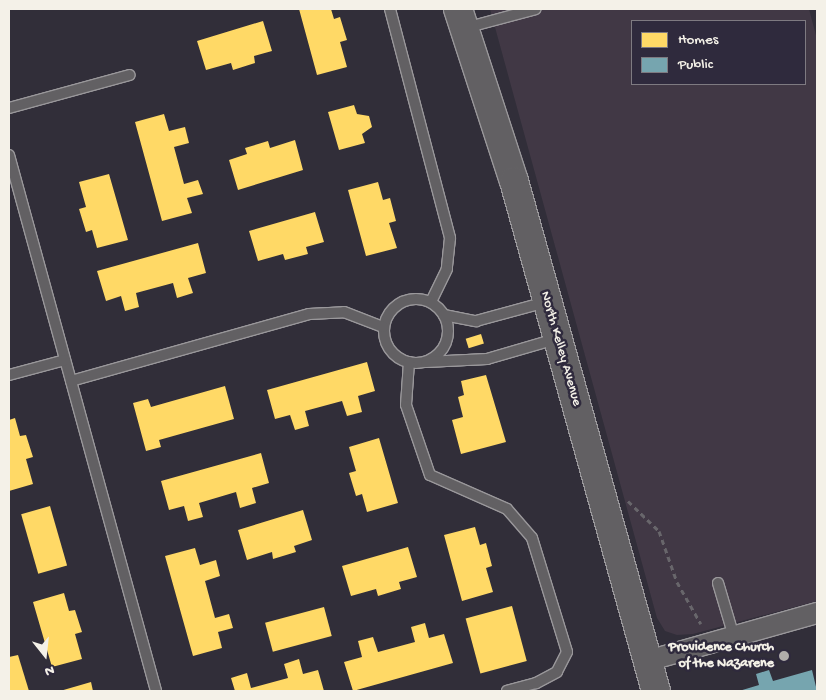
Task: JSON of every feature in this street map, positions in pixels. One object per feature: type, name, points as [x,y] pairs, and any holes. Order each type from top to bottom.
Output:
[{"type":"main road","name":"North Kelley Avenue","points":[[461,19],[514,181],[654,691]]},
{"type":"street","points":[[647,661],[817,613]]},
{"type":"lane","points":[[390,9],[450,238],[447,269],[431,302]]},
{"type":"lane","points":[[461,19],[536,9]]},
{"type":"lane","points":[[9,108],[130,75]]},
{"type":"lane","points":[[9,155],[156,691]]},
{"type":"lane","points":[[423,362],[432,359],[445,344],[448,335],[444,316],[431,302],[421,299],[400,302],[386,317],[383,327],[387,347],[394,355],[409,362],[423,362],[487,360],[558,339]]},
{"type":"lane","points":[[444,316],[476,321],[547,301]]},
{"type":"lane","points":[[71,381],[310,314],[344,312],[383,327]]},
{"type":"lane","points":[[9,375],[65,360]]},
{"type":"lane","points":[[409,362],[406,405],[430,475],[506,509],[532,538],[567,652],[557,672],[536,683],[507,691]]},
{"type":"lane","points":[[718,583],[734,636]]},
{"type":"shaded area","points":[[490,9],[809,9],[817,39],[817,601],[693,634],[677,635],[665,631],[657,618]]},
{"type":"building: Homes","points":[[299,9],[331,9],[334,19],[340,17],[347,40],[340,42],[347,67],[317,75]]},
{"type":"building: Homes","points":[[263,21],[272,51],[254,56],[255,63],[233,70],[231,63],[206,70],[197,41]]},
{"type":"building: Homes","points":[[354,105],[357,114],[369,116],[372,127],[362,134],[365,143],[339,150],[328,112]]},
{"type":"building: Homes","points":[[164,114],[169,131],[185,127],[189,143],[174,147],[184,184],[198,180],[203,194],[187,198],[192,213],[162,221],[135,122]]},
{"type":"building: Homes","points":[[295,140],[303,170],[238,190],[229,160],[247,154],[245,148],[268,141],[270,148]]},
{"type":"building: Homes","points":[[109,174],[128,240],[97,248],[92,230],[86,232],[79,209],[86,207],[79,182]]},
{"type":"building: Homes","points":[[378,182],[383,200],[390,198],[396,221],[389,223],[397,248],[366,256],[348,190]]},
{"type":"building: Homes","points":[[315,212],[324,242],[306,247],[308,254],[285,260],[283,254],[258,261],[249,231]]},
{"type":"building: Homes","points":[[198,243],[206,273],[188,278],[193,293],[177,298],[173,283],[136,293],[139,307],[125,311],[121,296],[106,301],[97,271]]},
{"type":"building: Homes","points":[[481,334],[484,344],[469,348],[466,339]]},
{"type":"building: Homes","points":[[367,362],[375,391],[358,396],[362,412],[347,416],[342,401],[305,411],[309,426],[295,430],[290,415],[275,419],[267,390]]},
{"type":"building: Homes","points":[[486,375],[506,442],[461,454],[452,420],[463,417],[458,397],[464,395],[461,381]]},
{"type":"building: Homes","points":[[225,386],[234,419],[159,440],[161,447],[146,451],[133,403],[148,399],[151,407]]},
{"type":"building: Homes","points":[[15,418],[20,436],[26,435],[33,457],[26,459],[33,484],[9,491],[9,420]]},
{"type":"building: Homes","points":[[379,438],[398,503],[367,512],[362,494],[356,496],[349,473],[356,471],[349,447]]},
{"type":"building: Homes","points":[[261,453],[269,483],[252,488],[256,503],[240,508],[236,492],[199,503],[203,517],[188,521],[184,506],[169,510],[161,481]]},
{"type":"building: Homes","points":[[50,506],[67,566],[38,574],[21,514]]},
{"type":"building: Homes","points":[[303,510],[312,540],[294,546],[296,552],[273,559],[272,552],[247,560],[238,530]]},
{"type":"building: Homes","points":[[475,527],[480,545],[486,543],[492,566],[486,568],[493,592],[462,601],[444,535]]},
{"type":"building: Homes","points":[[408,547],[417,577],[399,582],[401,589],[378,596],[376,589],[351,596],[342,566]]},
{"type":"building: Homes","points":[[195,548],[200,565],[216,560],[220,576],[205,581],[215,618],[229,614],[233,628],[218,632],[222,648],[193,656],[165,556]]},
{"type":"building: Homes","points":[[64,593],[69,611],[75,610],[82,632],[75,634],[82,659],[52,667],[33,602]]},
{"type":"building: Homes","points":[[512,606],[527,661],[480,673],[466,618]]},
{"type":"building: Homes","points":[[324,607],[332,636],[273,652],[265,623]]},
{"type":"building: Homes","points":[[425,623],[429,638],[444,634],[453,663],[353,691],[344,662],[362,657],[358,641],[373,637],[378,652],[415,642],[411,627]]},
{"type":"building: Homes","points":[[18,655],[29,691],[9,691],[9,657]]},
{"type":"building: Homes","points":[[299,659],[303,674],[318,670],[324,691],[235,691],[231,678],[247,673],[251,688],[288,678],[284,664]]},
{"type":"building: Homes","points":[[91,682],[93,691],[60,691]]},
{"type":"building: Public","points":[[769,670],[773,681],[812,670],[817,691],[739,691],[759,685],[756,674]]},
{"type":"place","name":"Providence Church of the Nazarene","points":[[784,656]]}]
